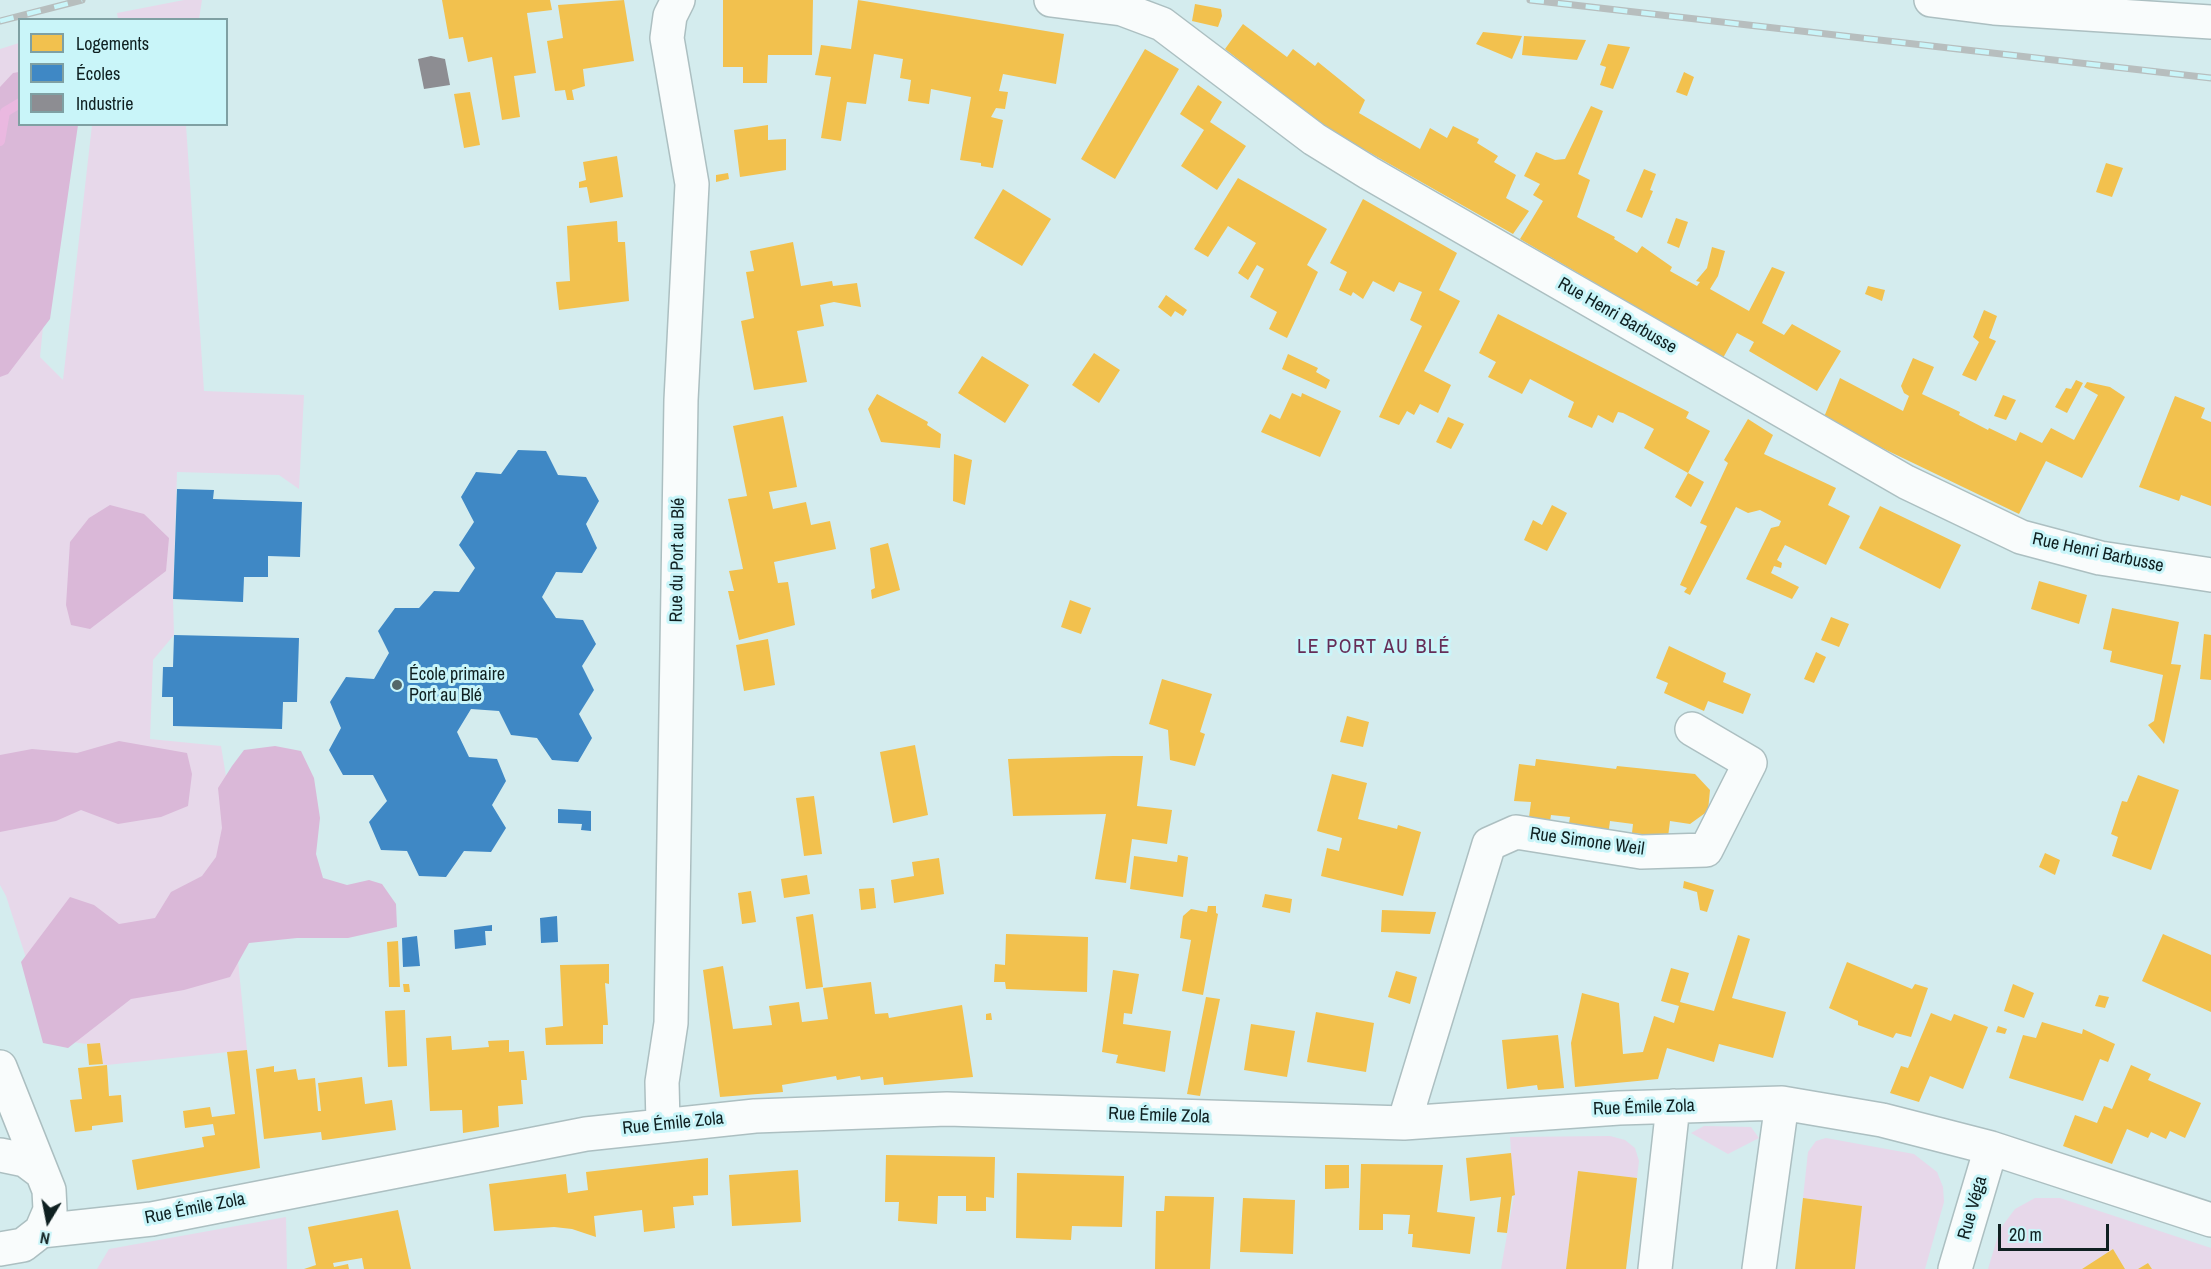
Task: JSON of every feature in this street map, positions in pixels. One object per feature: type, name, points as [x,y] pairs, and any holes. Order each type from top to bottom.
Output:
[{"type":"street","name":"Rue du Port au Blé","points":[[663,1124],[662,1082],[671,1023],[681,400],[692,184],[667,38],[670,16],[678,0]]},
{"type":"street","name":"Rue Henri Barbusse","points":[[1051,0],[1122,9],[1162,24],[1314,139],[1369,173],[1906,482],[2021,537],[2100,558],[2211,575]]},
{"type":"street","points":[[1931,0],[1994,8],[2211,22]]},
{"type":"street","name":"Rue Simone Weil","points":[[1404,1123],[1489,844],[1516,832],[1641,852],[1706,850],[1750,764],[1692,729]]},
{"type":"street","points":[[0,1067],[45,1181],[50,1210],[36,1234],[24,1269]]},
{"type":"street","name":"Rue Émile Zola","points":[[0,1249],[23,1245],[36,1234],[99,1224],[152,1219],[586,1134],[755,1116],[946,1109],[1404,1123],[1673,1106],[1782,1103],[1882,1120],[1991,1148],[2211,1220]]},
{"type":"street","points":[[1759,1269],[1782,1103]]},
{"type":"street","points":[[1655,1269],[1673,1106]]},
{"type":"street","name":"Rue Véga","points":[[1956,1269],[1991,1148]]},
{"type":"street","points":[[0,1155],[25,1160],[45,1181],[99,1224]]},
{"type":"shaded area","points":[[184,0],[202,0],[199,18],[118,18],[117,13]]},
{"type":"shaded area","points":[[18,43],[18,126],[63,126],[40,357],[63,380],[92,126],[186,126],[204,391],[304,395],[299,489],[279,475],[177,472],[174,635],[153,660],[150,739],[221,746],[227,782],[238,961],[247,1050],[107,1065],[103,1064],[100,1043],[87,1044],[43,1038],[29,967],[6,896],[0,885],[0,49]]},
{"type":"shaded area","points":[[18,72],[18,126],[78,126],[50,319],[8,374],[0,377],[0,87],[13,73]]},
{"type":"shaded area","points":[[110,505],[144,514],[169,538],[166,571],[90,629],[71,625],[66,605],[70,542],[89,518]]},
{"type":"shaded area","points":[[119,741],[187,753],[192,774],[188,806],[161,817],[118,824],[81,810],[56,821],[0,832],[0,755],[32,749],[77,753]]},
{"type":"shaded area","points":[[275,746],[301,751],[314,778],[320,818],[316,854],[323,878],[347,885],[369,880],[382,884],[396,904],[397,927],[348,938],[297,938],[249,943],[230,977],[184,990],[131,999],[68,1048],[43,1043],[21,962],[70,897],[94,905],[119,924],[155,918],[171,892],[202,876],[216,857],[222,828],[218,788],[232,766],[244,750]]},
{"type":"shaded area","points":[[1704,1126],[1751,1127],[1759,1138],[1728,1154],[1691,1133]]},
{"type":"shaded area","points":[[1610,1136],[1625,1140],[1635,1148],[1639,1161],[1637,1178],[1578,1171],[1566,1269],[1501,1269],[1514,1195],[1510,1137]]},
{"type":"shaded area","points":[[1826,1138],[1914,1154],[1937,1172],[1943,1187],[1944,1202],[1925,1269],[1855,1269],[1862,1206],[1803,1198],[1808,1152],[1816,1141]]},
{"type":"shaded area","points":[[2035,1198],[2060,1198],[2211,1248],[2211,1269],[2152,1269],[2148,1263],[2138,1269],[2125,1269],[2113,1249],[2082,1269],[1988,1269],[2000,1229],[2015,1209]]},
{"type":"shaded area","points":[[286,1217],[287,1269],[97,1269],[109,1249]]},
{"type":"building: Logements","points":[[442,0],[550,0],[552,10],[527,13],[536,73],[514,76],[520,117],[502,120],[492,57],[468,62],[463,37],[449,39]]},
{"type":"building: Logements","points":[[624,0],[634,61],[583,69],[585,86],[572,90],[574,100],[567,100],[565,90],[555,91],[547,41],[563,38],[558,5]]},
{"type":"building: Logements","points":[[723,0],[813,0],[812,55],[768,55],[767,83],[743,83],[743,67],[723,67]]},
{"type":"building: Logements","points":[[858,0],[1064,34],[1056,84],[1003,74],[999,91],[1008,92],[1005,109],[996,108],[991,117],[1003,120],[993,168],[981,166],[981,163],[960,160],[971,97],[931,89],[929,104],[908,101],[911,80],[900,78],[903,59],[874,54],[866,104],[847,102],[841,141],[821,138],[831,77],[815,75],[821,45],[851,49]]},
{"type":"building: Logements","points":[[1195,4],[1221,9],[1222,16],[1218,27],[1192,21]]},
{"type":"building: Logements","points":[[1243,24],[1287,57],[1293,49],[1315,66],[1318,62],[1365,100],[1359,113],[1420,149],[1430,128],[1447,138],[1453,126],[1479,139],[1477,143],[1498,156],[1494,162],[1516,175],[1506,198],[1529,211],[1513,234],[1328,129],[1225,49]]},
{"type":"building: Logements","points":[[1483,32],[1522,36],[1512,59],[1476,44]]},
{"type":"building: Logements","points":[[1524,36],[1586,40],[1577,60],[1522,55]]},
{"type":"building: Logements","points":[[1608,44],[1630,47],[1613,89],[1600,85],[1606,67],[1600,65]]},
{"type":"building: Logements","points":[[1145,49],[1179,69],[1115,179],[1081,159]]},
{"type":"building: Logements","points":[[1684,72],[1694,77],[1687,96],[1676,92]]},
{"type":"building: Logements","points":[[1198,85],[1222,102],[1210,122],[1246,146],[1217,190],[1181,166],[1204,130],[1180,114]]},
{"type":"building: Logements","points":[[470,92],[480,145],[464,148],[454,94]]},
{"type":"building: Logements","points":[[1591,106],[1603,111],[1578,174],[1590,180],[1577,217],[1615,237],[1614,239],[1637,253],[1642,246],[1672,267],[1670,271],[1697,286],[1700,282],[1696,281],[1707,268],[1712,247],[1725,251],[1718,276],[1710,289],[1749,311],[1772,267],[1785,272],[1762,323],[1784,335],[1792,324],[1841,351],[1817,391],[1749,351],[1754,342],[1737,333],[1723,358],[1520,239],[1543,201],[1533,195],[1540,184],[1524,176],[1536,152],[1555,160],[1565,159]]},
{"type":"building: Logements","points":[[768,125],[768,140],[786,139],[786,170],[740,177],[734,130]]},
{"type":"building: Logements","points":[[617,156],[623,197],[590,203],[587,187],[579,188],[579,182],[586,180],[583,162]]},
{"type":"building: Logements","points":[[2106,163],[2123,168],[2112,197],[2096,192]]},
{"type":"building: Logements","points":[[1644,169],[1656,174],[1650,190],[1653,191],[1642,218],[1626,211]]},
{"type":"building: Logements","points":[[728,173],[729,179],[716,182],[716,175]]},
{"type":"building: Logements","points":[[1238,178],[1327,229],[1307,265],[1318,272],[1287,338],[1269,329],[1277,312],[1250,297],[1264,269],[1257,265],[1248,280],[1238,273],[1256,243],[1228,226],[1208,257],[1194,249]]},
{"type":"building: Logements","points":[[1003,189],[1051,219],[1022,266],[974,238]]},
{"type":"building: Logements","points":[[1363,199],[1457,253],[1439,290],[1460,301],[1424,371],[1451,385],[1438,413],[1420,404],[1414,415],[1407,411],[1399,425],[1379,417],[1422,326],[1410,320],[1422,292],[1399,282],[1394,292],[1373,281],[1363,299],[1353,292],[1351,296],[1339,290],[1347,272],[1330,263]]},
{"type":"building: Logements","points":[[1676,218],[1688,222],[1679,248],[1667,243]]},
{"type":"building: Logements","points":[[617,221],[618,242],[625,242],[629,301],[559,310],[556,282],[570,281],[567,226]]},
{"type":"building: Logements","points":[[793,242],[801,286],[832,281],[833,286],[857,283],[861,307],[834,302],[820,305],[824,326],[797,331],[807,382],[754,390],[741,321],[754,318],[746,272],[754,271],[750,251]]},
{"type":"building: Logements","points":[[1868,286],[1885,290],[1882,301],[1865,294]]},
{"type":"building: Logements","points":[[1166,295],[1187,310],[1183,316],[1175,311],[1171,317],[1158,307]]},
{"type":"building: Logements","points":[[1984,310],[1997,316],[1989,338],[1996,341],[1976,381],[1962,375],[1979,342],[1973,337]]},
{"type":"building: Logements","points":[[1498,314],[1689,412],[1686,418],[1710,431],[1688,473],[1644,448],[1654,429],[1623,413],[1618,412],[1613,423],[1598,415],[1592,428],[1568,417],[1574,402],[1530,379],[1522,394],[1488,377],[1496,362],[1479,353]]},
{"type":"building: Logements","points":[[1094,353],[1120,370],[1099,403],[1072,385]]},
{"type":"building: Logements","points":[[1288,354],[1318,368],[1316,372],[1330,380],[1326,389],[1282,369]]},
{"type":"building: Logements","points":[[982,356],[1029,385],[1005,423],[958,393]]},
{"type":"building: Logements","points":[[1913,358],[1934,367],[1922,394],[1960,412],[1959,415],[1988,430],[1989,428],[2016,441],[2020,432],[2042,443],[2051,428],[2074,440],[2098,395],[2084,387],[2087,382],[2110,387],[2125,397],[2082,478],[2046,461],[2019,514],[1855,435],[1824,417],[1840,378],[1903,411],[1909,396],[1904,393],[1901,386]]},
{"type":"building: Logements","points":[[2076,380],[2083,383],[2067,413],[2055,407],[2066,388],[2071,389]]},
{"type":"building: Logements","points":[[1292,393],[1301,397],[1302,393],[1341,411],[1320,457],[1261,432],[1270,414],[1280,419]]},
{"type":"building: Logements","points":[[877,394],[928,422],[927,425],[941,434],[940,448],[881,442],[868,409]]},
{"type":"building: Logements","points":[[2003,395],[2016,400],[2006,420],[1994,416]]},
{"type":"building: Logements","points":[[2175,396],[2205,408],[2201,418],[2211,422],[2211,506],[2181,495],[2179,501],[2139,487]]},
{"type":"building: Logements","points":[[783,416],[797,487],[769,492],[773,509],[806,502],[811,525],[830,521],[836,549],[774,562],[778,583],[788,582],[795,625],[739,640],[728,591],[734,591],[729,571],[743,569],[728,499],[747,496],[733,426]]},
{"type":"building: Logements","points":[[1448,417],[1464,424],[1451,449],[1436,442]]},
{"type":"building: Logements","points":[[1748,419],[1773,435],[1764,454],[1836,488],[1828,505],[1850,516],[1826,565],[1785,545],[1777,560],[1782,563],[1781,568],[1774,566],[1771,573],[1799,587],[1792,599],[1746,579],[1771,528],[1779,526],[1781,521],[1760,510],[1748,513],[1736,507],[1690,595],[1684,592],[1687,588],[1680,585],[1707,526],[1700,523],[1728,463],[1724,460]]},
{"type":"building: Logements","points":[[954,454],[972,460],[965,505],[953,501]]},
{"type":"building: Logements","points":[[1688,473],[1704,482],[1691,507],[1675,497]]},
{"type":"building: Logements","points":[[1552,505],[1567,513],[1547,551],[1524,540],[1533,520],[1542,525]]},
{"type":"building: Logements","points":[[1880,506],[1961,545],[1940,589],[1859,548]]},
{"type":"building: Logements","points":[[888,543],[900,590],[872,599],[871,590],[875,588],[870,548]]},
{"type":"building: Logements","points":[[2039,581],[2087,595],[2079,624],[2031,609]]},
{"type":"building: Logements","points":[[1070,600],[1091,608],[1081,634],[1061,627]]},
{"type":"building: Logements","points":[[2112,608],[2179,622],[2171,664],[2181,665],[2164,744],[2148,725],[2154,721],[2163,675],[2110,662],[2112,651],[2103,649]]},
{"type":"building: Logements","points":[[1831,617],[1849,624],[1839,647],[1821,640]]},
{"type":"building: Logements","points":[[2204,634],[2211,635],[2211,680],[2200,679]]},
{"type":"building: Logements","points":[[768,639],[775,685],[744,691],[736,645]]},
{"type":"building: Logements","points":[[1669,646],[1726,673],[1723,682],[1751,694],[1743,714],[1708,701],[1704,711],[1664,693],[1668,683],[1656,678]]},
{"type":"building: Logements","points":[[1816,652],[1826,657],[1814,683],[1804,679]]},
{"type":"building: Logements","points":[[1162,679],[1212,694],[1200,732],[1205,734],[1195,766],[1170,760],[1168,730],[1149,724]]},
{"type":"building: Logements","points":[[1347,716],[1369,722],[1363,747],[1340,742]]},
{"type":"building: Logements","points":[[915,745],[928,815],[893,823],[880,752]]},
{"type":"building: Logements","points":[[1143,756],[1137,806],[1172,810],[1167,844],[1132,839],[1126,883],[1095,879],[1106,814],[1013,816],[1008,759]]},
{"type":"building: Logements","points":[[1536,759],[1616,769],[1617,766],[1695,774],[1710,790],[1708,811],[1690,824],[1670,821],[1668,837],[1632,833],[1633,824],[1610,821],[1608,836],[1568,830],[1570,817],[1551,815],[1549,828],[1528,825],[1531,802],[1514,801],[1519,764],[1535,766]]},
{"type":"building: Logements","points":[[1332,774],[1367,783],[1358,819],[1397,829],[1398,825],[1421,832],[1403,896],[1321,876],[1327,848],[1339,851],[1342,838],[1317,831]]},
{"type":"building: Logements","points":[[2138,775],[2179,790],[2151,870],[2112,856],[2118,837],[2111,834],[2122,801],[2127,802]]},
{"type":"building: Logements","points":[[814,796],[822,854],[804,856],[796,798]]},
{"type":"building: Logements","points":[[2045,853],[2060,860],[2055,875],[2039,867]]},
{"type":"building: Logements","points":[[1178,855],[1188,857],[1183,897],[1130,889],[1134,856],[1177,862]]},
{"type":"building: Logements","points":[[939,858],[944,894],[894,903],[891,880],[914,876],[912,862]]},
{"type":"building: Logements","points":[[807,875],[810,894],[784,898],[781,879]]},
{"type":"building: Logements","points":[[1684,881],[1714,890],[1707,912],[1700,910],[1697,892],[1683,888]]},
{"type":"building: Logements","points":[[874,888],[876,908],[861,910],[859,889]]},
{"type":"building: Logements","points":[[751,891],[756,922],[742,924],[738,893]]},
{"type":"building: Logements","points":[[1265,894],[1292,899],[1290,913],[1262,907]]},
{"type":"building: Logements","points":[[1208,906],[1216,906],[1218,914],[1203,995],[1182,991],[1191,940],[1180,938],[1183,916],[1191,909],[1207,912]]},
{"type":"building: Logements","points":[[1382,910],[1436,912],[1430,934],[1381,932]]},
{"type":"building: Logements","points":[[813,914],[823,987],[806,989],[796,917]]},
{"type":"building: Logements","points":[[1006,934],[1088,937],[1087,992],[1006,989],[1005,982],[994,982],[995,964],[1005,965]]},
{"type":"building: Logements","points":[[2163,934],[2211,955],[2211,1012],[2142,981]]},
{"type":"building: Logements","points":[[1738,935],[1750,939],[1732,998],[1786,1012],[1773,1058],[1719,1044],[1714,1062],[1667,1048],[1658,1079],[1575,1087],[1571,1043],[1582,993],[1619,1003],[1623,1054],[1643,1052],[1654,1016],[1674,1023],[1679,1006],[1661,1001],[1671,968],[1689,973],[1680,1002],[1714,1011]]},
{"type":"building: Logements","points":[[398,941],[400,987],[389,987],[387,942]]},
{"type":"building: Logements","points":[[1847,962],[1912,989],[1915,984],[1928,988],[1911,1037],[1896,1033],[1893,1038],[1858,1025],[1858,1021],[1829,1008]]},
{"type":"building: Logements","points":[[609,964],[609,984],[605,983],[608,1025],[603,1025],[603,1044],[546,1045],[545,1028],[563,1026],[560,965]]},
{"type":"building: Logements","points":[[723,966],[733,1029],[772,1025],[769,1006],[799,1002],[802,1022],[828,1019],[823,988],[871,982],[875,1014],[888,1013],[889,1018],[962,1005],[973,1077],[884,1085],[883,1077],[861,1080],[860,1076],[837,1080],[836,1076],[782,1085],[783,1092],[720,1097],[703,970]]},
{"type":"building: Logements","points":[[1113,970],[1139,974],[1132,1014],[1124,1013],[1123,1024],[1171,1031],[1165,1072],[1116,1063],[1118,1055],[1102,1052]]},
{"type":"building: Logements","points":[[1396,971],[1417,977],[1410,1004],[1388,997]]},
{"type":"building: Logements","points":[[403,984],[409,984],[410,992],[404,992]]},
{"type":"building: Logements","points":[[2013,984],[2034,993],[2024,1018],[2004,1011]]},
{"type":"building: Logements","points":[[2099,995],[2109,997],[2105,1008],[2095,1006]]},
{"type":"building: Logements","points":[[1206,997],[1220,999],[1200,1096],[1187,1094]]},
{"type":"building: Logements","points":[[405,1010],[407,1066],[388,1067],[385,1011]]},
{"type":"building: Logements","points":[[1316,1012],[1374,1023],[1366,1072],[1307,1062]]},
{"type":"building: Logements","points":[[991,1013],[992,1020],[986,1020],[986,1014]]},
{"type":"building: Logements","points":[[1931,1013],[1951,1021],[1954,1014],[1988,1027],[1963,1089],[1930,1076],[1919,1102],[1890,1093],[1901,1066],[1908,1068]]},
{"type":"building: Logements","points":[[2042,1022],[2082,1034],[2083,1029],[2115,1044],[2108,1062],[2100,1059],[2083,1101],[2009,1078],[2023,1035],[2036,1038]]},
{"type":"building: Logements","points":[[1251,1024],[1295,1031],[1287,1077],[1244,1070]]},
{"type":"building: Logements","points":[[1998,1026],[2007,1029],[2005,1034],[1996,1032]]},
{"type":"building: Logements","points":[[1558,1035],[1564,1088],[1538,1090],[1537,1085],[1507,1089],[1502,1040]]},
{"type":"building: Logements","points":[[451,1036],[452,1050],[489,1047],[488,1041],[509,1040],[509,1052],[524,1051],[527,1080],[521,1080],[523,1104],[498,1106],[499,1127],[463,1133],[462,1110],[430,1111],[426,1038]]},
{"type":"building: Logements","points":[[100,1043],[103,1064],[89,1065],[87,1044]]},
{"type":"building: Logements","points":[[247,1050],[260,1168],[137,1190],[132,1160],[204,1147],[202,1137],[215,1135],[213,1124],[185,1128],[183,1111],[210,1107],[212,1117],[235,1114],[227,1052]]},
{"type":"building: Logements","points":[[107,1065],[109,1096],[121,1095],[123,1122],[92,1126],[92,1130],[75,1132],[70,1100],[82,1099],[78,1068]]},
{"type":"building: Logements","points":[[2131,1065],[2151,1074],[2148,1080],[2201,1103],[2185,1138],[2170,1131],[2166,1139],[2151,1132],[2148,1138],[2127,1129],[2112,1164],[2063,1146],[2075,1115],[2097,1123],[2104,1106],[2112,1109]]},
{"type":"building: Logements","points":[[274,1066],[274,1072],[296,1069],[298,1080],[315,1078],[318,1111],[321,1111],[318,1083],[362,1077],[365,1104],[392,1100],[396,1130],[324,1140],[322,1140],[321,1132],[264,1139],[256,1069]]},
{"type":"building: Logements","points":[[1511,1153],[1515,1195],[1512,1196],[1507,1233],[1497,1232],[1501,1197],[1470,1201],[1466,1158]]},
{"type":"building: Logements","points":[[886,1155],[995,1157],[994,1198],[986,1197],[986,1211],[966,1211],[966,1196],[938,1196],[937,1224],[898,1221],[899,1202],[885,1202]]},
{"type":"building: Logements","points":[[708,1158],[708,1195],[693,1196],[694,1205],[673,1207],[675,1228],[644,1232],[642,1210],[594,1216],[596,1237],[572,1229],[554,1227],[494,1231],[489,1184],[566,1174],[568,1193],[588,1190],[586,1172]]},
{"type":"building: Logements","points":[[1361,1164],[1443,1165],[1437,1212],[1475,1217],[1470,1254],[1412,1247],[1413,1234],[1408,1234],[1410,1215],[1383,1214],[1383,1230],[1359,1230]]},
{"type":"building: Logements","points":[[1325,1165],[1349,1165],[1349,1188],[1325,1189]]},
{"type":"building: Logements","points":[[798,1170],[801,1222],[732,1226],[729,1175]]},
{"type":"building: Logements","points":[[1578,1171],[1637,1178],[1626,1269],[1566,1269]]},
{"type":"building: Logements","points":[[1017,1173],[1124,1176],[1122,1227],[1072,1226],[1071,1240],[1016,1238]]},
{"type":"building: Logements","points":[[1165,1196],[1214,1197],[1210,1269],[1155,1269],[1156,1211],[1164,1211]]},
{"type":"building: Logements","points":[[1243,1198],[1295,1200],[1293,1254],[1240,1252]]},
{"type":"building: Logements","points":[[1803,1198],[1862,1206],[1855,1269],[1795,1269]]},
{"type":"building: Logements","points":[[398,1210],[411,1269],[364,1269],[362,1258],[333,1263],[334,1267],[348,1264],[349,1269],[304,1269],[316,1265],[308,1227]]},
{"type":"building: Logements","points":[[2113,1249],[2125,1269],[2082,1269]]},
{"type":"building: Logements","points":[[2148,1263],[2152,1269],[2138,1269]]},
{"type":"building: Écoles","points":[[518,450],[546,451],[558,475],[586,477],[599,501],[586,524],[597,548],[582,573],[556,572],[542,597],[556,618],[583,620],[596,644],[582,666],[594,690],[579,714],[592,738],[578,762],[552,760],[537,738],[511,735],[499,711],[471,709],[457,732],[469,757],[497,759],[506,781],[492,805],[506,828],[491,852],[464,851],[446,877],[419,876],[407,851],[381,850],[369,822],[387,801],[373,775],[343,775],[329,750],[341,728],[330,702],[346,677],[374,679],[389,653],[378,631],[395,608],[419,608],[434,591],[459,592],[475,568],[459,545],[474,522],[461,497],[476,472],[501,474]]},
{"type":"building: Écoles","points":[[177,489],[214,490],[213,499],[302,502],[300,557],[268,556],[268,577],[244,577],[243,602],[173,599]]},
{"type":"building: Écoles","points":[[174,635],[299,638],[297,702],[283,702],[282,729],[173,726],[173,697],[162,697],[163,667],[173,667]]},
{"type":"building: Écoles","points":[[558,809],[591,811],[591,831],[581,830],[582,824],[558,823]]},
{"type":"building: Écoles","points":[[557,916],[558,942],[541,943],[540,918]]},
{"type":"building: Écoles","points":[[492,925],[492,931],[485,931],[486,945],[455,949],[454,930]]},
{"type":"building: Écoles","points":[[417,936],[420,966],[403,967],[402,938]]},
{"type":"building: Industrie","points":[[431,56],[445,59],[450,85],[424,89],[418,59]]},
{"type":"waterway","points":[[0,141],[5,112],[18,104]]},
{"type":"railway","points":[[0,21],[82,0]]},
{"type":"railway","points":[[1530,0],[2211,78]]},
{"type":"place","name":"École primaire Port au Blé","points":[[397,685]]},
{"type":"district","name":"LE PORT AU BLÉ","points":[[1374,648]]}]
